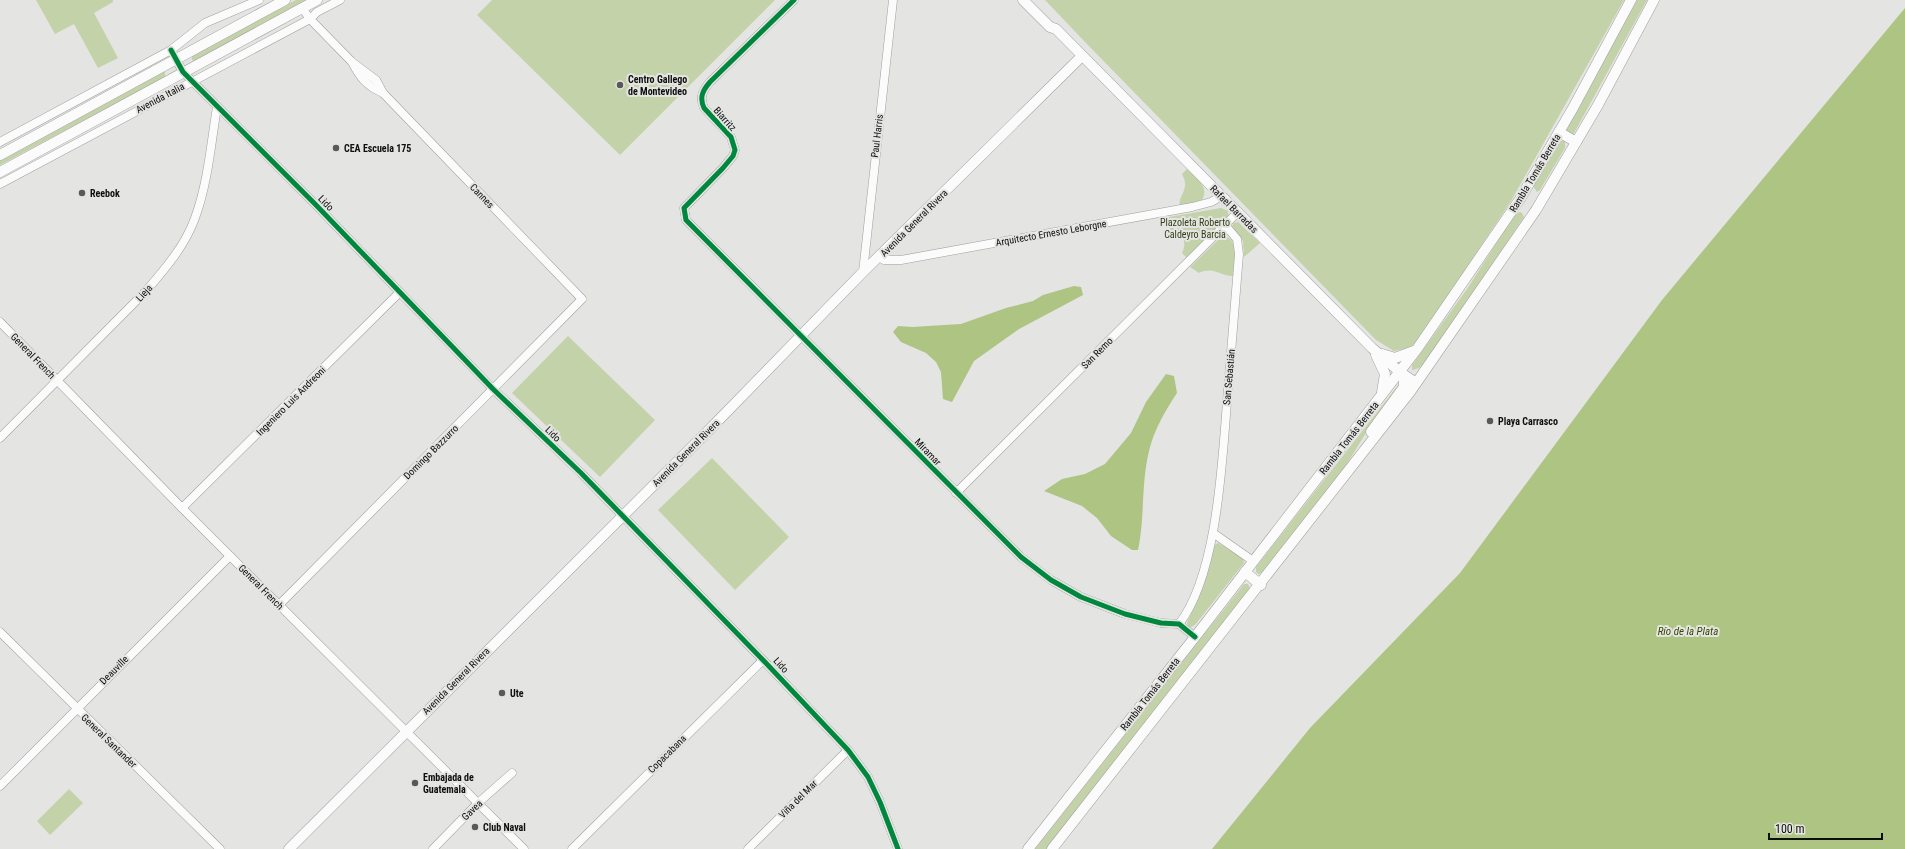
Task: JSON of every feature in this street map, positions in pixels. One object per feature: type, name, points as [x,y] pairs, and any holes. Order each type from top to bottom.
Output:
[{"type":"main road","points":[[0,155],[285,0]]},
{"type":"main road","name":"Avenida Italia","points":[[0,172],[317,0]]},
{"type":"main road","name":"Rafael Barradas","points":[[1023,0],[1050,26],[1056,29],[1372,348],[1400,372],[1416,383]]},
{"type":"main road","name":"Rafael Barradas","points":[[1033,0],[1055,23],[1056,29]]},
{"type":"main road","name":"Rambla Tomás Berreta","points":[[1028,849],[1195,637],[1417,349],[1520,199],[1559,132],[1631,0]]},
{"type":"main road","name":"Rambla Tomás Berreta","points":[[1052,849],[1358,460],[1416,383],[1536,210],[1576,142],[1654,0]]},
{"type":"main road","name":"Avenida General Rivera","points":[[289,849],[622,517],[863,272],[1082,56]]},
{"type":"main road","points":[[1559,132],[1576,142]]},
{"type":"main road","points":[[1520,199],[1536,210]]},
{"type":"main road","points":[[1372,348],[1395,358],[1405,356],[1417,349]]},
{"type":"main road","points":[[1372,348],[1379,358],[1385,374],[1380,397]]},
{"type":"main road","points":[[1358,460],[1369,435],[1404,387],[1404,379],[1400,372]]},
{"type":"main road","points":[[1245,572],[1260,585]]},
{"type":"street","points":[[0,142],[171,50],[205,23],[259,0]]},
{"type":"street","name":"Avenida Italia","points":[[0,184],[310,18],[317,12],[340,0]]},
{"type":"street","name":"Biarritz","points":[[686,220],[684,208],[723,168],[733,156],[735,150],[731,137],[704,108],[702,103],[702,93],[710,82],[794,0]]},
{"type":"street","name":"Paul Harris","points":[[863,272],[893,0]]},
{"type":"street","name":"Cannes","points":[[302,8],[352,62],[364,82],[370,87],[383,93],[582,299]]},
{"type":"street","name":"Lido","points":[[171,50],[183,72],[316,205],[493,390],[581,473],[622,517],[763,660],[848,750],[868,777],[880,802],[898,849]]},
{"type":"street","name":"Lieja","points":[[0,438],[146,291],[184,242],[195,218],[203,189],[217,107]]},
{"type":"street","name":"Arquitecto Ernesto Leborgne","points":[[879,257],[884,260],[901,260],[1192,208],[1211,202],[1222,196]]},
{"type":"street","name":"San Remo","points":[[956,493],[1238,212]]},
{"type":"street","name":"Miramar","points":[[686,220],[1021,557],[1051,580],[1069,591],[1097,604],[1125,614],[1161,623],[1179,624]]},
{"type":"street","name":"San Sebastián","points":[[1179,624],[1193,599],[1213,532],[1222,467],[1239,254],[1237,239],[1225,225]]},
{"type":"street","name":"Ingeniero Luis Andreoni","points":[[182,508],[399,293]]},
{"type":"street","name":"Domingo Bazzurro","points":[[279,605],[582,299]]},
{"type":"street","name":"General French","points":[[0,322],[182,508],[524,849]]},
{"type":"street","points":[[1213,532],[1254,561]]},
{"type":"street","name":"Deauville","points":[[0,786],[76,708],[230,556]]},
{"type":"street","points":[[1179,624],[1195,637]]},
{"type":"street","name":"General Santander","points":[[0,632],[220,849]]},
{"type":"street","name":"Copacabana","points":[[572,849],[763,660]]},
{"type":"street","name":"Viña del Mar","points":[[748,849],[848,750]]},
{"type":"street","name":"Gavea","points":[[433,849],[478,803],[512,773]]},
{"type":"green space","points":[[36,0],[113,0],[113,2],[94,13],[118,58],[98,68],[74,24],[55,34]]},
{"type":"green space","points":[[296,0],[310,0],[195,61],[192,60],[192,56]]},
{"type":"green space","name":"Centro Gallego de Montevideo","points":[[492,0],[775,0],[620,155],[477,15]]},
{"type":"green space","points":[[1045,0],[1624,0],[1511,201],[1416,343],[1408,348],[1394,351],[1376,340]]},
{"type":"green space","points":[[1637,0],[1647,0],[1573,135],[1565,131]]},
{"type":"green space","points":[[165,71],[165,77],[0,165],[0,158]]},
{"type":"green space","points":[[1560,141],[1565,141],[1565,148],[1540,190],[1537,192],[1533,186]]},
{"type":"green space","points":[[1187,169],[1201,183],[1204,195],[1202,200],[1180,207],[1180,199],[1185,189],[1182,174]]},
{"type":"green space","name":"Plazoleta Roberto Caldeyro Barcia","points":[[1221,208],[1228,211],[1228,216],[1187,258],[1182,253],[1184,249],[1183,238],[1178,232],[1170,230],[1169,217]]},
{"type":"green space","points":[[1520,212],[1524,217],[1427,361],[1419,368],[1412,370],[1412,365],[1467,289],[1515,214]]},
{"type":"green space","points":[[1238,222],[1260,243],[1244,257],[1243,241],[1232,226],[1234,223]]},
{"type":"green space","points":[[1227,237],[1234,244],[1235,249],[1233,276],[1212,271],[1204,271],[1199,273],[1190,267],[1220,238]]},
{"type":"green space","points":[[568,336],[655,420],[600,477],[512,393]]},
{"type":"green space","points":[[1399,384],[1403,387],[1364,436],[1347,464],[1263,573],[1258,574],[1256,572],[1256,567]]},
{"type":"green space","points":[[712,458],[789,537],[735,590],[658,510]]},
{"type":"green space","points":[[1218,543],[1243,558],[1244,563],[1195,625],[1189,628],[1187,623],[1201,590],[1214,545]]},
{"type":"green space","points":[[1244,584],[1248,584],[1250,589],[1047,849],[1035,849]]},
{"type":"green space","points":[[69,789],[83,803],[50,835],[37,821]]},
{"type":"water","name":"Río de la Plata","points":[[1905,8],[1905,849],[1212,849],[1310,728],[1460,573],[1662,300]]},
{"type":"water","points":[[1074,286],[1081,287],[1083,295],[1019,329],[974,361],[952,402],[943,399],[941,372],[936,362],[926,353],[901,342],[893,332],[898,326],[912,327],[961,324],[1006,308],[1033,301],[1043,295]]},
{"type":"water","points":[[1166,374],[1174,376],[1177,393],[1160,421],[1151,443],[1145,475],[1142,526],[1138,550],[1132,550],[1111,536],[1097,518],[1082,506],[1044,491],[1062,479],[1085,474],[1105,464],[1131,433],[1146,402]]},
{"type":"cycle path","points":[[794,0],[705,88],[702,97],[704,108],[731,137],[735,150],[733,156],[723,168],[684,208],[686,220],[1021,557],[1051,580],[1081,597],[1125,614],[1161,623],[1179,624],[1195,637]]},
{"type":"cycle path","points":[[171,50],[183,72],[316,205],[493,389],[581,473],[763,660],[848,750],[868,777],[880,802],[898,849]]},
{"type":"place","name":"Centro Gallego de Montevideo","points":[[620,85]]},
{"type":"place","name":"CEA Escuela 175","points":[[336,148]]},
{"type":"place","name":"Reebok","points":[[82,193]]},
{"type":"place","name":"Playa Carrasco","points":[[1490,421]]},
{"type":"place","name":"Ute","points":[[502,693]]},
{"type":"place","name":"Embajada de Guatemala","points":[[415,783]]},
{"type":"place","name":"Club Naval","points":[[475,827]]}]
